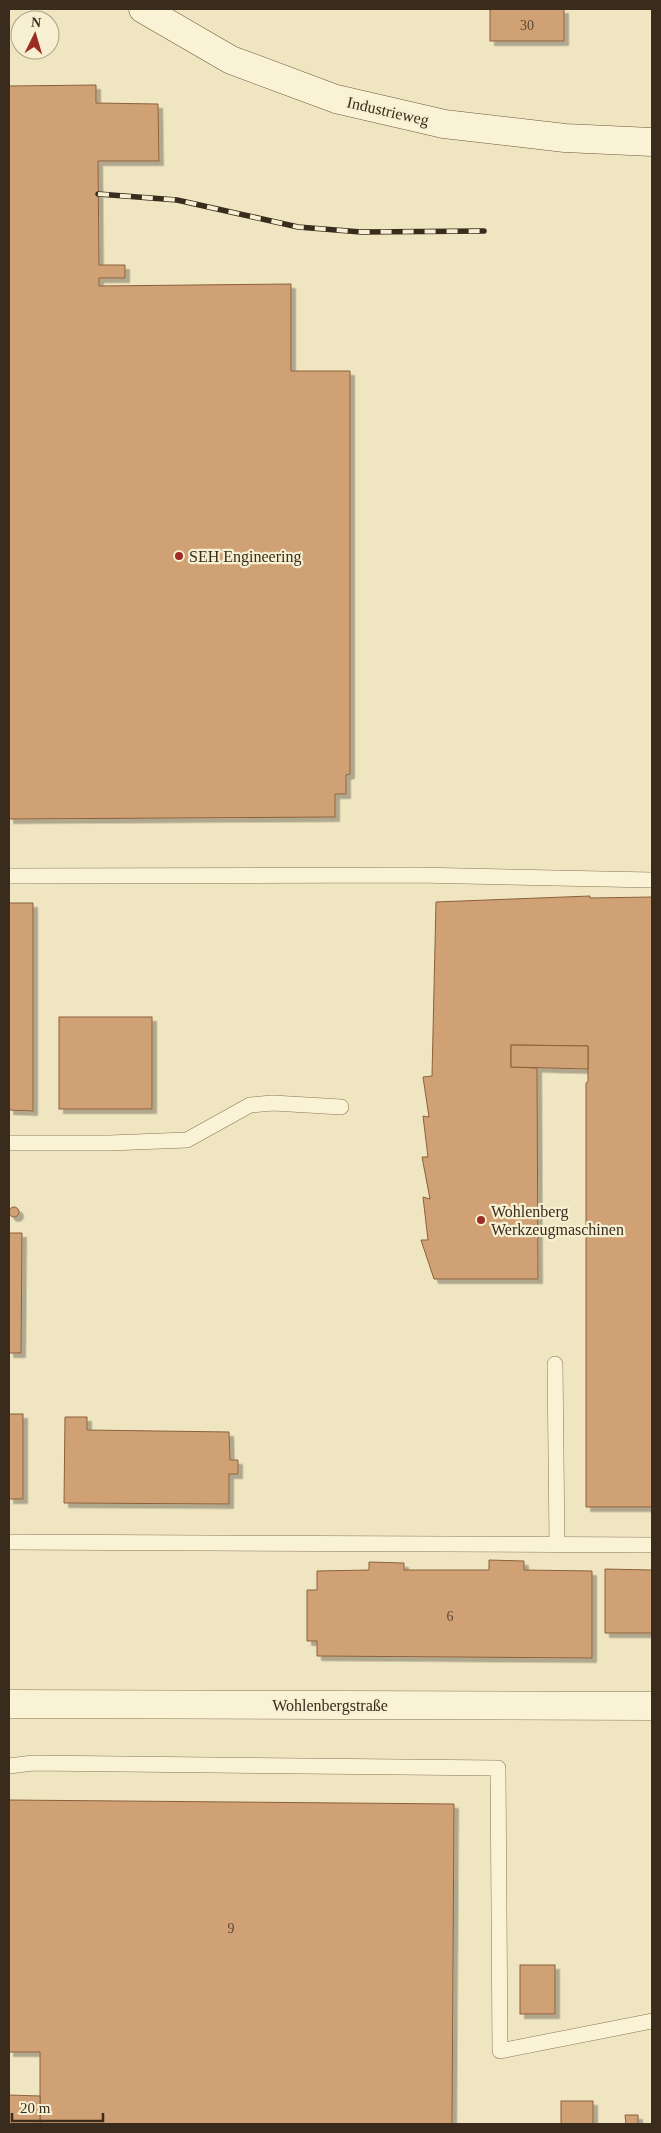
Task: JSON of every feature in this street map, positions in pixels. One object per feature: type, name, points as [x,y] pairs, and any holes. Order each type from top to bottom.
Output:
[{"type":"street","name":"Industrieweg","points":[[142,9],[231,60],[336,99],[444,124],[565,138],[652,142]]},
{"type":"street","name":"Wohlenbergstraße","points":[[9,1704],[652,1706]]},
{"type":"lane","points":[[9,876],[416,875],[652,880]]},
{"type":"lane","points":[[9,1143],[108,1143],[187,1140],[250,1105],[273,1103],[341,1107]]},
{"type":"lane","points":[[555,1364],[557,1544]]},
{"type":"lane","points":[[9,1542],[652,1545]]},
{"type":"lane","points":[[9,1766],[33,1763],[498,1768],[500,2052],[652,2021]]},
{"type":"building","points":[[490,9],[564,9],[564,41],[490,41]]},
{"type":"building","name":"SEH Engineering","points":[[96,85],[96,103],[158,104],[159,161],[98,161],[99,265],[125,265],[125,278],[99,278],[99,286],[291,284],[291,371],[350,371],[350,774],[346,775],[346,794],[335,794],[335,817],[9,819],[9,86]]},
{"type":"building","name":"Wohlenberg Werkzeugmaschinen","points":[[590,896],[590,898],[652,897],[652,1507],[586,1507],[586,1083],[588,1082],[588,1046],[511,1045],[511,1067],[537,1068],[538,1279],[434,1279],[421,1240],[428,1240],[423,1197],[430,1199],[422,1157],[428,1157],[423,1116],[429,1117],[423,1077],[432,1076],[436,902]]},
{"type":"building","points":[[9,903],[33,903],[33,1111],[9,1110]]},
{"type":"building","points":[[59,1017],[152,1017],[152,1109],[59,1109]]},
{"type":"building","points":[[511,1045],[588,1046],[588,1069],[511,1067]]},
{"type":"building","points":[[12,1207],[16,1207],[19,1212],[18,1216],[12,1217],[9,1214],[9,1210]]},
{"type":"building","points":[[9,1233],[22,1233],[21,1353],[9,1353]]},
{"type":"building","points":[[9,1414],[23,1414],[23,1499],[9,1499]]},
{"type":"building","points":[[65,1417],[87,1417],[87,1430],[229,1432],[230,1460],[238,1460],[238,1474],[229,1474],[229,1504],[64,1503]]},
{"type":"building","points":[[489,1560],[524,1561],[524,1570],[592,1571],[592,1658],[317,1656],[317,1641],[307,1641],[307,1590],[317,1590],[317,1571],[369,1570],[369,1562],[404,1563],[404,1570],[489,1570]]},
{"type":"building","points":[[605,1569],[652,1570],[652,1633],[605,1633]]},
{"type":"building","points":[[9,1800],[454,1804],[452,2124],[40,2124],[40,2052],[9,2052]]},
{"type":"building","points":[[520,1965],[555,1965],[555,2014],[520,2014]]},
{"type":"building","points":[[9,2095],[40,2096],[40,2124],[9,2124]]},
{"type":"building","points":[[561,2101],[593,2101],[593,2124],[561,2124]]},
{"type":"building","points":[[625,2115],[638,2115],[638,2124],[626,2124]]},
{"type":"railway","points":[[98,194],[177,200],[298,227],[361,232],[484,231]]},
{"type":"place","name":"SEH Engineering","points":[[179,556]]},
{"type":"place","name":"Wohlenberg Werkzeugmaschinen","points":[[481,1220]]}]
